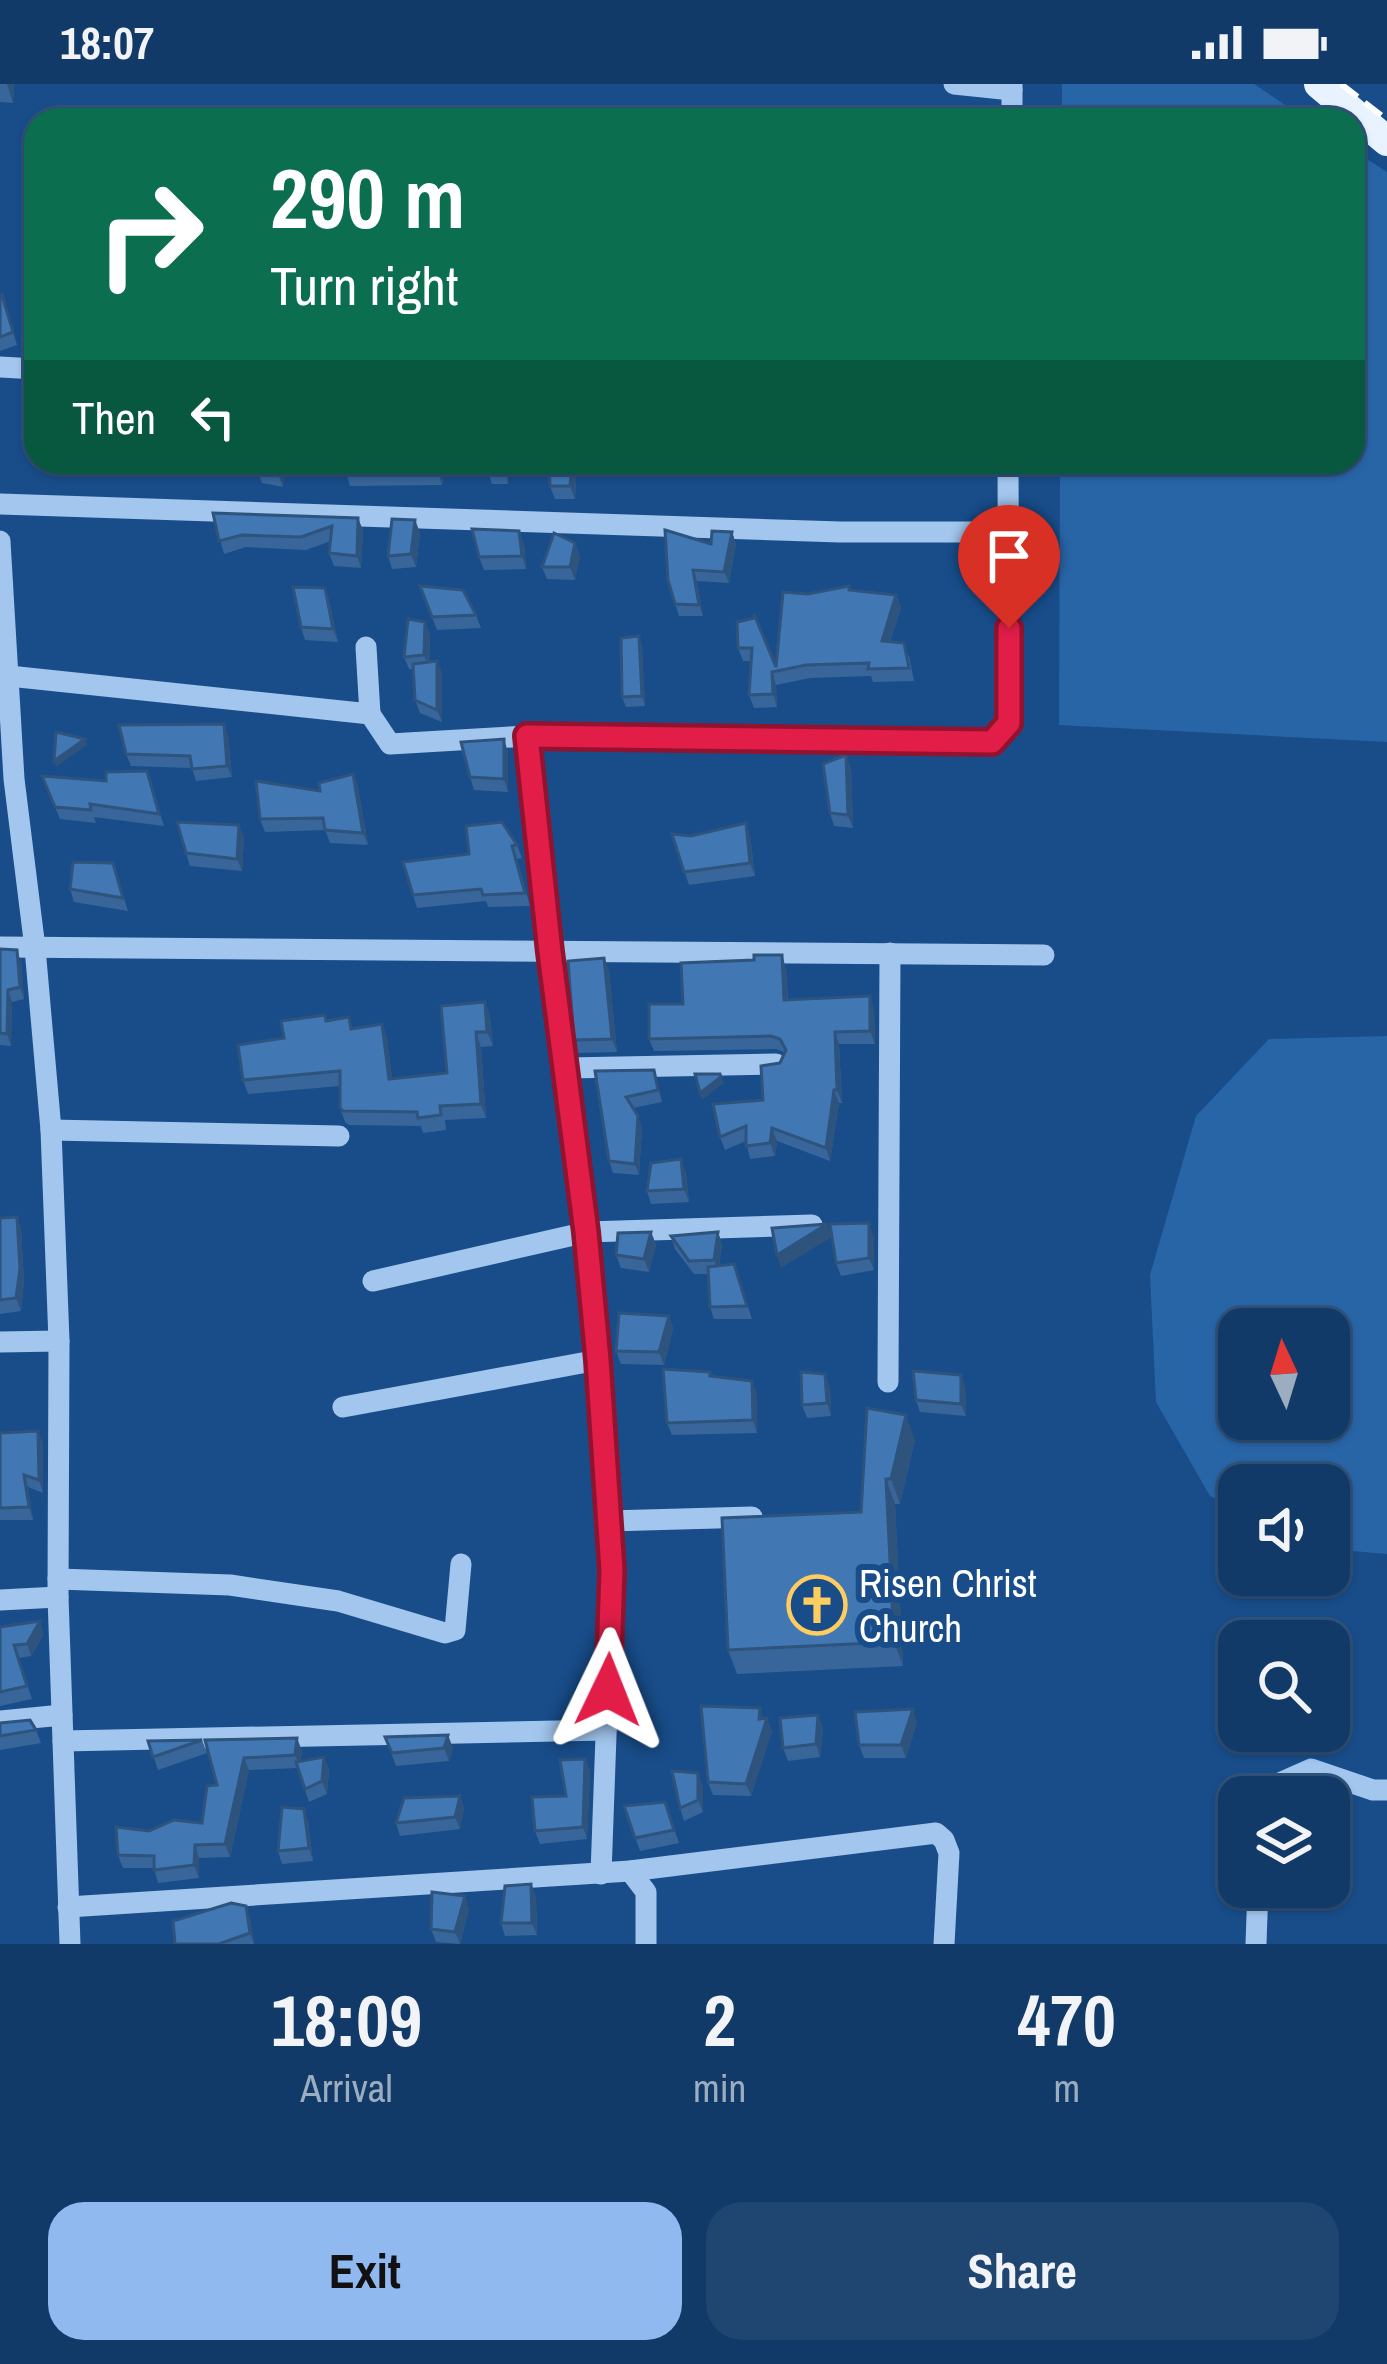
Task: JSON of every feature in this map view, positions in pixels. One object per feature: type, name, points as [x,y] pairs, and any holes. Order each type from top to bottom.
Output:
[{"type":"main road","points":[[1318,84],[1347,108]]},
{"type":"street","points":[[954,84],[1012,87]]},
{"type":"street","points":[[366,647],[370,714],[390,743],[527,736],[992,742],[1009,723],[1008,474]]},
{"type":"street","points":[[0,504],[816,531],[1008,532]]},
{"type":"street","points":[[0,541],[14,779],[51,1130],[59,1341],[58,1588],[70,1944]]},
{"type":"street","points":[[9,676],[370,714]]},
{"type":"street","points":[[527,736],[586,1232],[609,1521],[612,1570],[601,1874]]},
{"type":"street","points":[[0,947],[1044,956]]},
{"type":"street","points":[[889,1382],[890,953]]},
{"type":"street","points":[[567,1068],[776,1064]]},
{"type":"street","points":[[51,1130],[339,1136]]},
{"type":"street","points":[[374,1281],[586,1232],[812,1225]]},
{"type":"street","points":[[0,1342],[59,1341]]},
{"type":"street","points":[[343,1407],[598,1360]]},
{"type":"street","points":[[609,1521],[775,1517]]},
{"type":"street","points":[[0,1600],[58,1588],[230,1585],[338,1601],[445,1633],[455,1630],[459,1618],[461,1564]]},
{"type":"street","points":[[0,1721],[62,1715]]},
{"type":"street","points":[[63,1742],[607,1730]]},
{"type":"street","points":[[1295,1776],[1311,1769],[1332,1776]]},
{"type":"street","points":[[1350,1782],[1387,1790]]},
{"type":"street","points":[[68,1907],[601,1874],[936,1833],[949,1853],[944,1944]]},
{"type":"street","points":[[630,1871],[646,1892],[646,1944]]},
{"type":"street","points":[[1256,1944],[1257,1908]]},
{"type":"shaded area","points":[[1062,84],[1254,84],[1290,108],[1062,108]]},
{"type":"shaded area","points":[[1365,158],[1387,172],[1387,742],[1059,725],[1060,474],[1365,474]]},
{"type":"shaded area","points":[[1387,1036],[1387,1554],[1350,1551],[1350,1464],[1218,1464],[1218,1500],[1210,1496],[1156,1402],[1150,1275],[1196,1116],[1269,1039]]},
{"type":"building","points":[[2,295],[13,332],[0,337],[0,298]]},
{"type":"building","points":[[550,474],[571,474],[570,486],[550,486]]},
{"type":"building","points":[[213,513],[358,518],[357,556],[329,553],[332,526],[301,537],[242,535],[219,541]]},
{"type":"building","points":[[392,519],[415,520],[411,554],[388,556]]},
{"type":"building","points":[[472,529],[519,531],[522,556],[479,557]]},
{"type":"building","points":[[665,530],[711,544],[712,531],[732,532],[724,572],[693,570],[699,605],[675,604],[668,580]]},
{"type":"building","points":[[554,533],[575,543],[570,567],[542,567]]},
{"type":"building","points":[[420,586],[463,590],[476,615],[432,617]]},
{"type":"building","points":[[849,586],[849,590],[896,595],[882,641],[904,643],[909,668],[868,669],[869,663],[806,665],[772,672],[773,694],[749,695],[752,648],[738,648],[737,622],[754,618],[754,614],[776,667],[783,592],[808,594]]},
{"type":"building","points":[[293,587],[325,588],[333,629],[301,627]]},
{"type":"building","points":[[408,619],[425,622],[424,655],[404,657]]},
{"type":"building","points":[[639,636],[642,696],[622,697],[621,638]]},
{"type":"building","points":[[437,661],[437,710],[415,700],[413,664]]},
{"type":"building","points":[[224,724],[227,766],[192,769],[190,756],[126,754],[119,725]]},
{"type":"building","points":[[56,732],[85,739],[54,761]]},
{"type":"building","points":[[504,739],[504,779],[470,777],[461,742]]},
{"type":"building","points":[[846,755],[848,815],[830,813],[823,764]]},
{"type":"building","points":[[147,771],[159,814],[90,804],[91,810],[55,807],[42,776],[106,781],[106,772]]},
{"type":"building","points":[[353,774],[363,833],[325,830],[323,818],[260,819],[256,781],[320,791],[319,783]]},
{"type":"building","points":[[177,822],[239,825],[237,859],[186,853]]},
{"type":"building","points":[[502,822],[517,845],[512,846],[525,893],[483,895],[481,889],[413,895],[403,862],[469,854],[466,826]]},
{"type":"building","points":[[746,823],[750,863],[684,872],[672,834],[691,836]]},
{"type":"building","points":[[73,862],[113,863],[123,898],[70,889]]},
{"type":"building","points":[[0,949],[17,950],[20,987],[8,990],[7,1034],[0,1033]]},
{"type":"building","points":[[754,955],[782,955],[784,1000],[870,996],[870,1031],[835,1032],[837,1090],[826,1148],[772,1128],[770,1143],[746,1146],[746,1126],[720,1137],[713,1104],[763,1100],[761,1066],[780,1063],[786,1050],[780,1039],[649,1039],[649,1004],[683,1004],[681,963],[754,960]]},
{"type":"building","points":[[604,958],[612,1039],[574,1040],[568,961]]},
{"type":"building","points":[[485,1002],[487,1032],[476,1032],[481,1104],[440,1106],[441,1115],[418,1118],[417,1112],[343,1111],[340,1071],[243,1080],[238,1045],[284,1038],[281,1021],[325,1015],[326,1021],[349,1017],[351,1029],[382,1024],[389,1079],[447,1073],[441,1006]]},
{"type":"building","points":[[654,1070],[658,1090],[626,1097],[638,1116],[635,1164],[609,1161],[595,1071]]},
{"type":"building","points":[[695,1074],[720,1074],[721,1077],[700,1093]]},
{"type":"building","points":[[681,1159],[684,1189],[647,1191],[651,1163]]},
{"type":"building","points":[[17,1217],[20,1269],[16,1298],[0,1300],[0,1218]]},
{"type":"building","points":[[869,1223],[869,1258],[836,1263],[830,1224]]},
{"type":"building","points":[[827,1224],[777,1255],[772,1228]]},
{"type":"building","points":[[651,1232],[644,1259],[616,1255],[618,1233]]},
{"type":"building","points":[[718,1232],[714,1260],[689,1261],[671,1236]]},
{"type":"building","points":[[734,1264],[747,1306],[710,1307],[708,1267]]},
{"type":"building","points":[[619,1313],[669,1316],[659,1352],[616,1351]]},
{"type":"building","points":[[663,1369],[752,1381],[753,1420],[667,1423]]},
{"type":"building","points":[[913,1371],[961,1375],[961,1404],[916,1400]]},
{"type":"building","points":[[801,1372],[825,1374],[827,1403],[802,1405]]},
{"type":"building","name":"Risen Christ Church","points":[[867,1408],[906,1415],[891,1479],[886,1479],[894,1642],[728,1650],[722,1518],[861,1512]]},
{"type":"building","points":[[38,1431],[39,1480],[24,1475],[29,1507],[0,1508],[0,1433]]},
{"type":"building","points":[[40,1621],[27,1644],[14,1645],[27,1686],[0,1692],[0,1627]]},
{"type":"building","points":[[701,1706],[760,1708],[759,1719],[767,1718],[746,1784],[708,1782]]},
{"type":"building","points":[[913,1709],[901,1745],[859,1745],[855,1712]]},
{"type":"building","points":[[818,1715],[816,1744],[783,1748],[780,1718]]},
{"type":"building","points":[[30,1720],[36,1730],[0,1736],[0,1723]]},
{"type":"building","points":[[448,1735],[444,1748],[392,1753],[385,1737]]},
{"type":"building","points":[[297,1738],[295,1755],[244,1758],[225,1844],[195,1845],[194,1865],[154,1870],[154,1856],[118,1855],[116,1827],[149,1831],[174,1820],[202,1823],[207,1786],[217,1785],[205,1740]]},
{"type":"building","points":[[202,1740],[153,1757],[148,1741]]},
{"type":"building","points":[[324,1757],[322,1781],[305,1789],[296,1762]]},
{"type":"building","points":[[585,1759],[583,1827],[535,1831],[532,1797],[566,1796],[560,1760]]},
{"type":"building","points":[[672,1771],[698,1773],[698,1800],[680,1808]]},
{"type":"building","points":[[460,1796],[455,1817],[396,1823],[404,1798]]},
{"type":"building","points":[[665,1802],[674,1830],[635,1838],[624,1806]]},
{"type":"building","points":[[282,1807],[304,1809],[309,1848],[278,1851]]},
{"type":"building","points":[[531,1884],[532,1923],[501,1923],[505,1886]]},
{"type":"building","points":[[432,1892],[465,1896],[455,1932],[431,1929]]},
{"type":"building","points":[[231,1903],[246,1906],[250,1933],[219,1944],[175,1944],[173,1921]]},
{"type":"railway","points":[[1341,84],[1387,120]]},
{"type":"place","name":"Risen Christ Church","points":[[817,1605]]},
{"type":"route","points":[[608,1690],[612,1570],[598,1360],[527,736],[992,742],[1009,723],[1009,628]]}]
